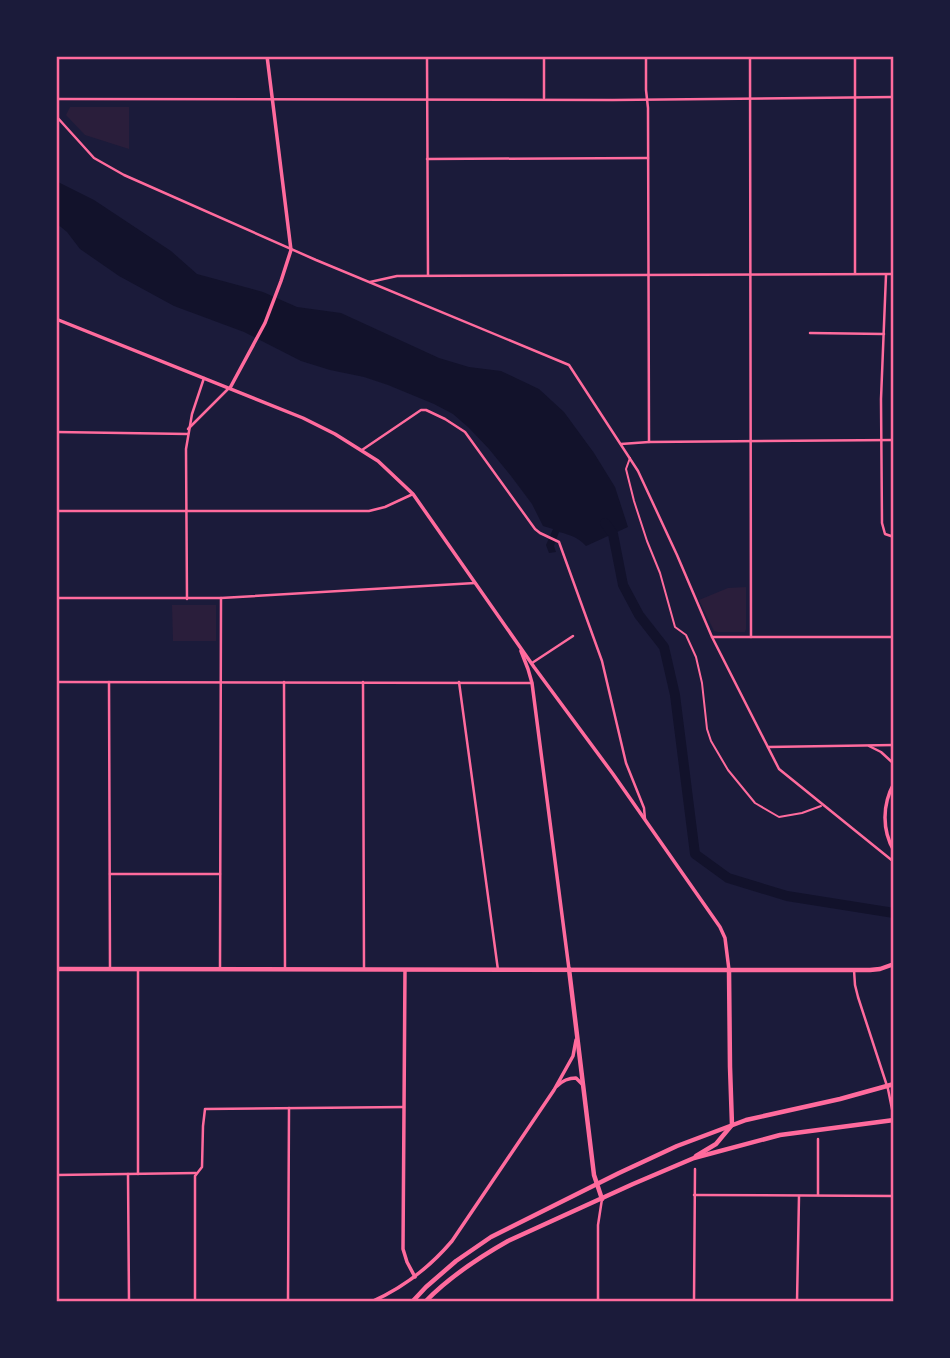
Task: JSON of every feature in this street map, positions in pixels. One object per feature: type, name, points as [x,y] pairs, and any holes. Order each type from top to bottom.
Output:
[{"type":"main road","points":[[230,388],[265,323],[292,250],[267,56]]},
{"type":"main road","points":[[56,319],[303,418],[378,461],[413,494],[645,820],[725,938],[729,970],[732,1125],[716,1144],[694,1158]]},
{"type":"main road","points":[[515,640],[532,682],[594,1175],[602,1199]]},
{"type":"main road","points":[[532,682],[541,677]]},
{"type":"main road","points":[[894,783],[886,804],[885,818],[886,832],[894,851]]},
{"type":"main road","points":[[56,970],[880,970],[894,964]]},
{"type":"main road","points":[[405,970],[403,1249],[415,1277]]},
{"type":"main road","points":[[370,1302],[415,1277],[436,1260],[452,1241],[554,1090],[573,1056],[577,1032]]},
{"type":"main road","points":[[554,1090],[570,1078],[576,1078],[584,1086]]},
{"type":"main road","points":[[412,1302],[441,1273],[471,1250],[597,1183],[677,1146],[732,1125],[894,1084]]},
{"type":"main road","points":[[425,1302],[457,1273],[508,1241],[694,1158],[780,1135],[894,1120]]},
{"type":"street","points":[[427,56],[428,275]]},
{"type":"street","points":[[544,56],[544,99]]},
{"type":"street","points":[[646,56],[649,442]]},
{"type":"street","points":[[750,56],[751,637]]},
{"type":"street","points":[[855,56],[855,274]]},
{"type":"street","points":[[56,99],[894,97]]},
{"type":"street","points":[[56,116],[90,154],[107,166],[292,250],[569,365],[630,457],[649,493],[712,637],[780,771],[894,862]]},
{"type":"street","points":[[428,159],[648,158]]},
{"type":"street","points":[[886,274],[881,440],[882,514],[884,533],[894,537]]},
{"type":"street","points":[[370,282],[397,276],[428,275],[894,274]]},
{"type":"street","points":[[810,334],[884,334]]},
{"type":"street","points":[[187,598],[186,449],[188,431],[204,378]]},
{"type":"street","points":[[56,432],[188,431],[230,388]]},
{"type":"street","points":[[362,450],[421,410],[435,414],[453,423],[467,435],[535,529],[559,542],[602,661],[626,763],[645,808],[645,820]]},
{"type":"street","points":[[621,444],[894,440]]},
{"type":"street","points":[[56,511],[369,511],[413,494]]},
{"type":"street","points":[[56,598],[221,598],[475,583]]},
{"type":"street","points":[[220,970],[221,598]]},
{"type":"street","points":[[532,664],[573,636]]},
{"type":"street","points":[[712,637],[894,637]]},
{"type":"street","points":[[56,682],[532,682]]},
{"type":"street","points":[[108,682],[110,969]]},
{"type":"street","points":[[284,682],[285,970]]},
{"type":"street","points":[[363,682],[364,970]]},
{"type":"street","points":[[459,682],[498,970]]},
{"type":"street","points":[[768,747],[894,745]]},
{"type":"street","points":[[866,746],[881,752],[894,764]]},
{"type":"street","points":[[110,874],[220,874]]},
{"type":"street","points":[[138,969],[138,1174]]},
{"type":"street","points":[[853,970],[858,997],[887,1086],[894,1120]]},
{"type":"street","points":[[195,1302],[195,1176],[202,1167],[204,1110],[404,1107]]},
{"type":"street","points":[[288,1302],[289,1108]]},
{"type":"street","points":[[818,1139],[818,1195]]},
{"type":"street","points":[[694,1302],[695,1169]]},
{"type":"street","points":[[56,1175],[198,1173]]},
{"type":"street","points":[[128,1174],[129,1302]]},
{"type":"street","points":[[694,1195],[894,1196]]},
{"type":"street","points":[[797,1302],[799,1196]]},
{"type":"street","points":[[598,1302],[598,1224],[602,1199]]},
{"type":"lane","points":[[630,457],[626,469],[675,627],[686,635],[696,657],[711,741],[728,770],[755,803],[779,817],[802,813],[822,805]]},
{"type":"shaded area","points":[[70,107],[129,107],[129,149],[85,135],[66,115]]},
{"type":"shaded area","points":[[56,181],[94,200],[171,251],[197,274],[263,292],[297,307],[341,313],[439,358],[469,367],[501,371],[539,389],[564,412],[594,453],[615,487],[628,527],[586,546],[577,538],[559,532],[554,546],[556,552],[549,553],[546,545],[553,529],[543,526],[532,504],[511,476],[489,449],[453,414],[388,385],[301,361],[244,332],[174,306],[119,276],[80,249],[56,223]]},
{"type":"shaded area","points":[[746,587],[745,632],[714,631],[699,600],[728,588]]},
{"type":"shaded area","points":[[172,605],[216,605],[216,641],[173,641]]},
{"type":"waterway","points":[[605,523],[613,534],[623,585],[639,615],[664,647],[675,695],[695,854],[728,878],[787,896],[894,913]]}]
